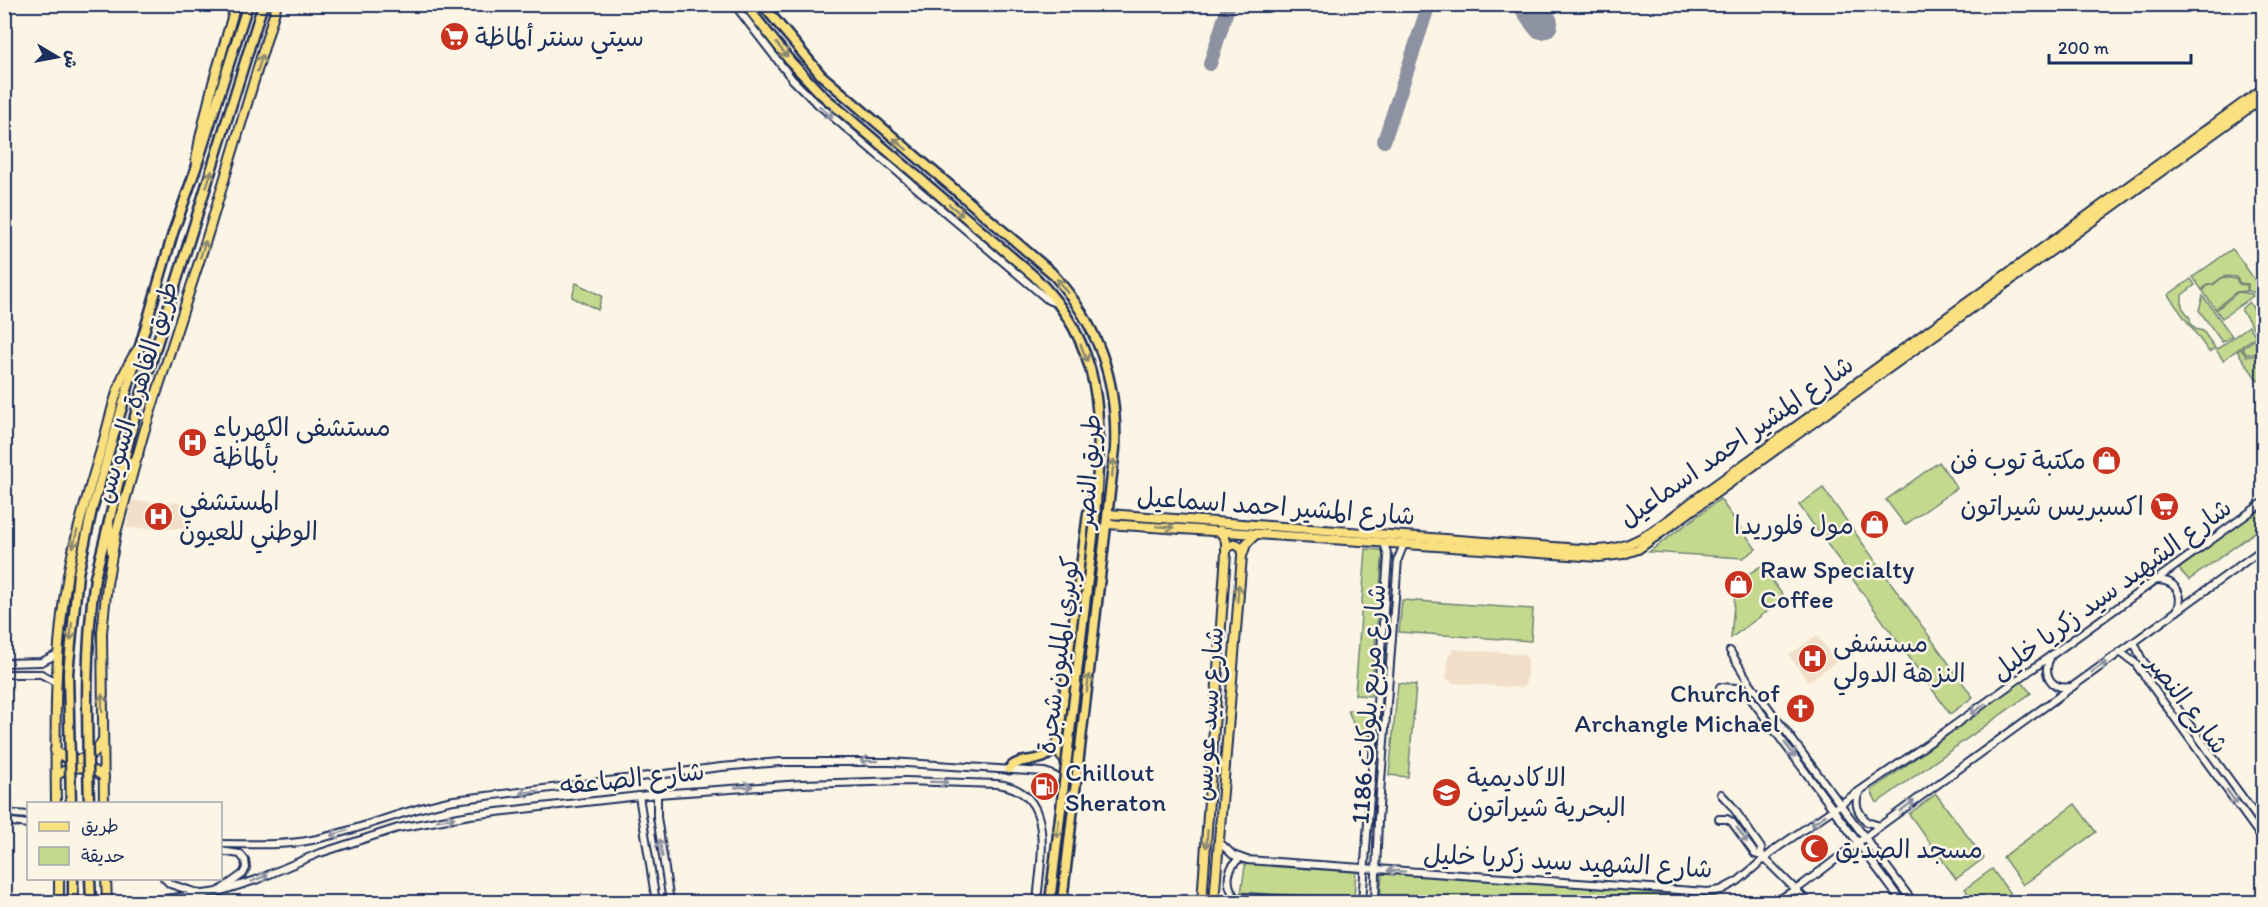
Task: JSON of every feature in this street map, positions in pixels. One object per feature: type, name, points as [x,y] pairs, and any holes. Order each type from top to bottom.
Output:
[{"type":"highway","name":"طريق القاهرة, السويس","points":[[71,802],[68,673],[78,574],[92,510],[173,233],[248,4]]},
{"type":"highway","name":"طريق القاهرة, السويس","points":[[88,802],[86,672],[89,620],[95,578],[137,408],[263,4]]},
{"type":"highway","name":"طريق النصر","points":[[745,4],[810,83],[878,149],[1034,276],[1058,304],[1083,349],[1095,384],[1100,421],[1095,520]]},
{"type":"highway","name":"طريق النصر","points":[[762,4],[810,64],[932,165],[1051,272],[1081,311],[1107,367],[1115,414],[1115,449],[1062,903]]},
{"type":"highway","points":[[117,484],[138,455]]},
{"type":"highway","points":[[1079,753],[1071,760],[1062,758],[1059,753],[1060,736],[1089,506],[1097,493]]},
{"type":"highway","points":[[109,516],[112,554]]},
{"type":"highway","name":"كوبري المليون شجرة","points":[[1050,903],[1095,520]]},
{"type":"highway","points":[[1009,769],[1015,764],[1039,760],[1049,755],[1056,747],[1060,736]]},
{"type":"highway","points":[[73,880],[73,903]]},
{"type":"highway","points":[[90,880],[91,903]]},
{"type":"main road","points":[[196,168],[200,138],[236,4]]},
{"type":"main road","name":"طريق القاهرة, السويس","points":[[104,802],[102,633],[112,554],[138,455],[208,234],[277,4]]},
{"type":"main road","name":"شارع المشير احمد اسماعيل","points":[[1107,519],[1124,515],[1404,544],[1599,557],[1630,552],[1665,530],[1820,413],[2264,88]]},
{"type":"main road","name":"شارع المشير احمد اسماعيل","points":[[1107,519],[1124,525],[1256,534],[1310,533],[1594,550],[1620,548],[1638,540],[1820,413],[2264,97]]},
{"type":"main road","name":"طريق القاهرة, السويس","points":[[56,802],[56,682],[66,585],[80,523],[121,382],[130,362],[141,346]]},
{"type":"main road","points":[[1124,515],[1121,520],[1124,525]]},
{"type":"main road","points":[[1202,903],[1227,547],[1220,531]]},
{"type":"main road","points":[[1227,547],[1236,544],[1243,550],[1249,539],[1256,534]]},
{"type":"main road","name":"شارع سيد عويس","points":[[1214,903],[1243,550]]},
{"type":"main road","points":[[55,750],[67,758],[81,759],[94,753],[102,741]]},
{"type":"main road","points":[[56,776],[69,768],[80,767],[95,771],[104,777]]},
{"type":"main road","points":[[59,880],[59,903]]},
{"type":"main road","points":[[106,880],[106,903]]},
{"type":"street","points":[[734,4],[798,85],[829,115],[878,149]]},
{"type":"street","name":"شارع الشهيد سيد زكريا خليل","points":[[1240,858],[1366,869],[1712,892],[1732,885],[1764,857],[2050,658],[2264,502]]},
{"type":"street","name":"شارع مربع بلوكات 1186","points":[[1362,903],[1388,557],[1384,542]]},
{"type":"street","name":"شارع مربع بلوكات 1186","points":[[1375,903],[1378,820],[1398,559],[1404,544]]},
{"type":"street","points":[[1775,903],[1797,896],[1880,826],[2264,548]]},
{"type":"street","points":[[2156,579],[2170,582],[2177,588],[2180,602],[2176,611]]},
{"type":"street","points":[[1383,633],[1392,634]]},
{"type":"street","name":"شارع النصر","points":[[2134,642],[2141,658],[2264,827]]},
{"type":"street","points":[[1382,646],[1391,647]]},
{"type":"street","points":[[1730,651],[1747,678],[1913,903]]},
{"type":"street","name":"شارع النصر","points":[[2120,652],[2135,663],[2264,841]]},
{"type":"street","points":[[4,663],[42,662],[58,654]]},
{"type":"street","points":[[2050,658],[2046,670],[2051,682],[2058,687],[2071,686]]},
{"type":"street","points":[[2135,663],[2136,658],[2141,658]]},
{"type":"street","points":[[27,663],[27,674]]},
{"type":"street","points":[[4,674],[47,676],[56,682]]},
{"type":"street","points":[[1737,688],[1740,682],[1747,678]]},
{"type":"street","points":[[1719,687],[1737,688],[1749,696],[1902,903]]},
{"type":"street","name":"شارع الصاعقه","points":[[222,844],[302,842],[323,838],[415,808],[447,801],[741,765],[800,761],[856,761],[1044,772],[1055,776],[1066,787],[1073,809]]},
{"type":"street","name":"شارع الصاعقه","points":[[142,903],[218,892],[256,880],[322,852],[417,824],[470,815],[657,794],[868,781],[1007,786],[1020,792],[1035,807],[1041,822],[1037,903]]},
{"type":"street","points":[[1859,792],[1856,800],[1857,808],[1867,822],[1880,826]]},
{"type":"street","points":[[657,794],[657,817],[670,903]]},
{"type":"street","points":[[1720,794],[1737,812],[1761,848],[1764,857],[1797,896],[1803,897],[1808,903]]},
{"type":"street","points":[[639,796],[656,903]]},
{"type":"street","points":[[1727,819],[1737,812]]},
{"type":"street","points":[[4,813],[27,815]]},
{"type":"street","points":[[16,822],[17,814]]},
{"type":"street","points":[[1719,819],[1732,822],[1755,854],[1764,857]]},
{"type":"street","points":[[4,821],[27,824]]},
{"type":"street","points":[[1219,842],[1227,852],[1240,858],[1231,867],[1228,879],[1231,891],[1236,898]]},
{"type":"street","points":[[218,892],[243,874],[246,868],[245,860],[240,854],[222,851]]},
{"type":"street","points":[[165,880],[173,886],[188,888],[204,895]]},
{"type":"street","points":[[1222,903],[1236,898],[1316,903]]},
{"type":"shaded area","name":"المستشفي الوطني للعيون","points":[[132,501],[188,503],[187,529],[126,528]]},
{"type":"shaded area","name":"مستشفى النزهة الدولي","points":[[1817,635],[1836,662],[1808,682],[1789,655]]},
{"type":"shaded area","points":[[1452,649],[1523,654],[1528,659],[1526,683],[1522,688],[1451,683],[1446,678],[1449,653],[1452,653]]},
{"type":"green space","points":[[2232,249],[2262,290],[2258,293],[2248,291],[2248,284],[2240,283],[2236,277],[2224,276],[2213,284],[2208,284],[2202,290],[2193,277]]},
{"type":"green space","points":[[2223,277],[2236,279],[2239,284],[2247,285],[2247,291],[2236,292],[2215,309],[2203,291],[2208,285],[2213,285]]},
{"type":"green space","points":[[2191,279],[2195,285],[2182,295],[2182,307],[2195,329],[2203,331],[2215,348],[2209,352],[2168,295]]},
{"type":"green space","points":[[576,283],[602,296],[598,310],[572,297]]},
{"type":"green space","points":[[2238,292],[2253,296],[2222,318],[2216,310]]},
{"type":"green space","points":[[2203,296],[2232,336],[2222,342],[2199,310]]},
{"type":"green space","points":[[2249,302],[2263,323],[2263,342],[2242,311],[2242,308]]},
{"type":"green space","points":[[2249,326],[2256,336],[2223,360],[2216,350]]},
{"type":"green space","points":[[2257,338],[2263,346],[2263,354],[2246,354],[2242,348]]},
{"type":"green space","points":[[2241,349],[2246,356],[2263,356],[2263,377],[2258,381],[2237,351]]},
{"type":"green space","points":[[1939,462],[1957,488],[1905,525],[1886,500]]},
{"type":"green space","points":[[1823,488],[1973,697],[1950,714],[1799,505]]},
{"type":"green space","points":[[1720,499],[1756,549],[1743,558],[1649,552]]},
{"type":"green space","points":[[2263,506],[2263,526],[2189,580],[2179,569]]},
{"type":"green space","points":[[1366,549],[1383,550],[1371,696],[1355,695]]},
{"type":"green space","points":[[1761,566],[1785,598],[1731,638],[1736,582]]},
{"type":"green space","points":[[1402,600],[1533,609],[1531,641],[1399,632]]},
{"type":"green space","points":[[2021,681],[2031,693],[1877,803],[1871,791]]},
{"type":"green space","points":[[1398,683],[1416,685],[1408,777],[1389,775]]},
{"type":"green space","points":[[1348,710],[1372,711],[1369,741],[1360,741]]},
{"type":"green space","points":[[1936,794],[1984,858],[1956,879],[1909,814]]},
{"type":"green space","points":[[2075,804],[2096,832],[2023,885],[2003,857]]},
{"type":"green space","points":[[1246,860],[1356,870],[1354,897],[1241,893]]},
{"type":"green space","points":[[1992,869],[2011,895],[2000,902],[1974,902],[1965,889]]},
{"type":"green space","points":[[1382,873],[1716,897],[1716,902],[1380,900]]},
{"type":"taxiway","points":[[1210,64],[1229,4]]},
{"type":"taxiway","points":[[1384,141],[1429,4]]},
{"type":"taxiway","points":[[1535,14],[1556,4]]},
{"type":"runway","points":[[1529,4],[1542,23]]},
{"type":"place","name":"سيتي سنتر ألماظة","points":[[454,37]]},
{"type":"place","name":"مستشفى الكهرباء بألماظة","points":[[192,442]]},
{"type":"place","name":"مكتبة توب فن","points":[[2107,460]]},
{"type":"place","name":"اكسبريس شيراتون","points":[[2165,506]]},
{"type":"place","name":"المستشفي الوطني للعيون","points":[[158,516]]},
{"type":"place","name":"مول فلوريدا","points":[[1875,525]]},
{"type":"place","name":"Raw Specialty Coffee","points":[[1739,584]]},
{"type":"place","name":"مستشفى النزهة الدولي","points":[[1812,658]]},
{"type":"place","name":"Church of Archangle Michael","points":[[1801,708]]},
{"type":"place","name":"Chillout Sheraton","points":[[1044,787]]},
{"type":"place","name":"الاكاديمية البحرية شيراتون","points":[[1446,792]]},
{"type":"place","name":"مسجد الصديق","points":[[1814,849]]}]
